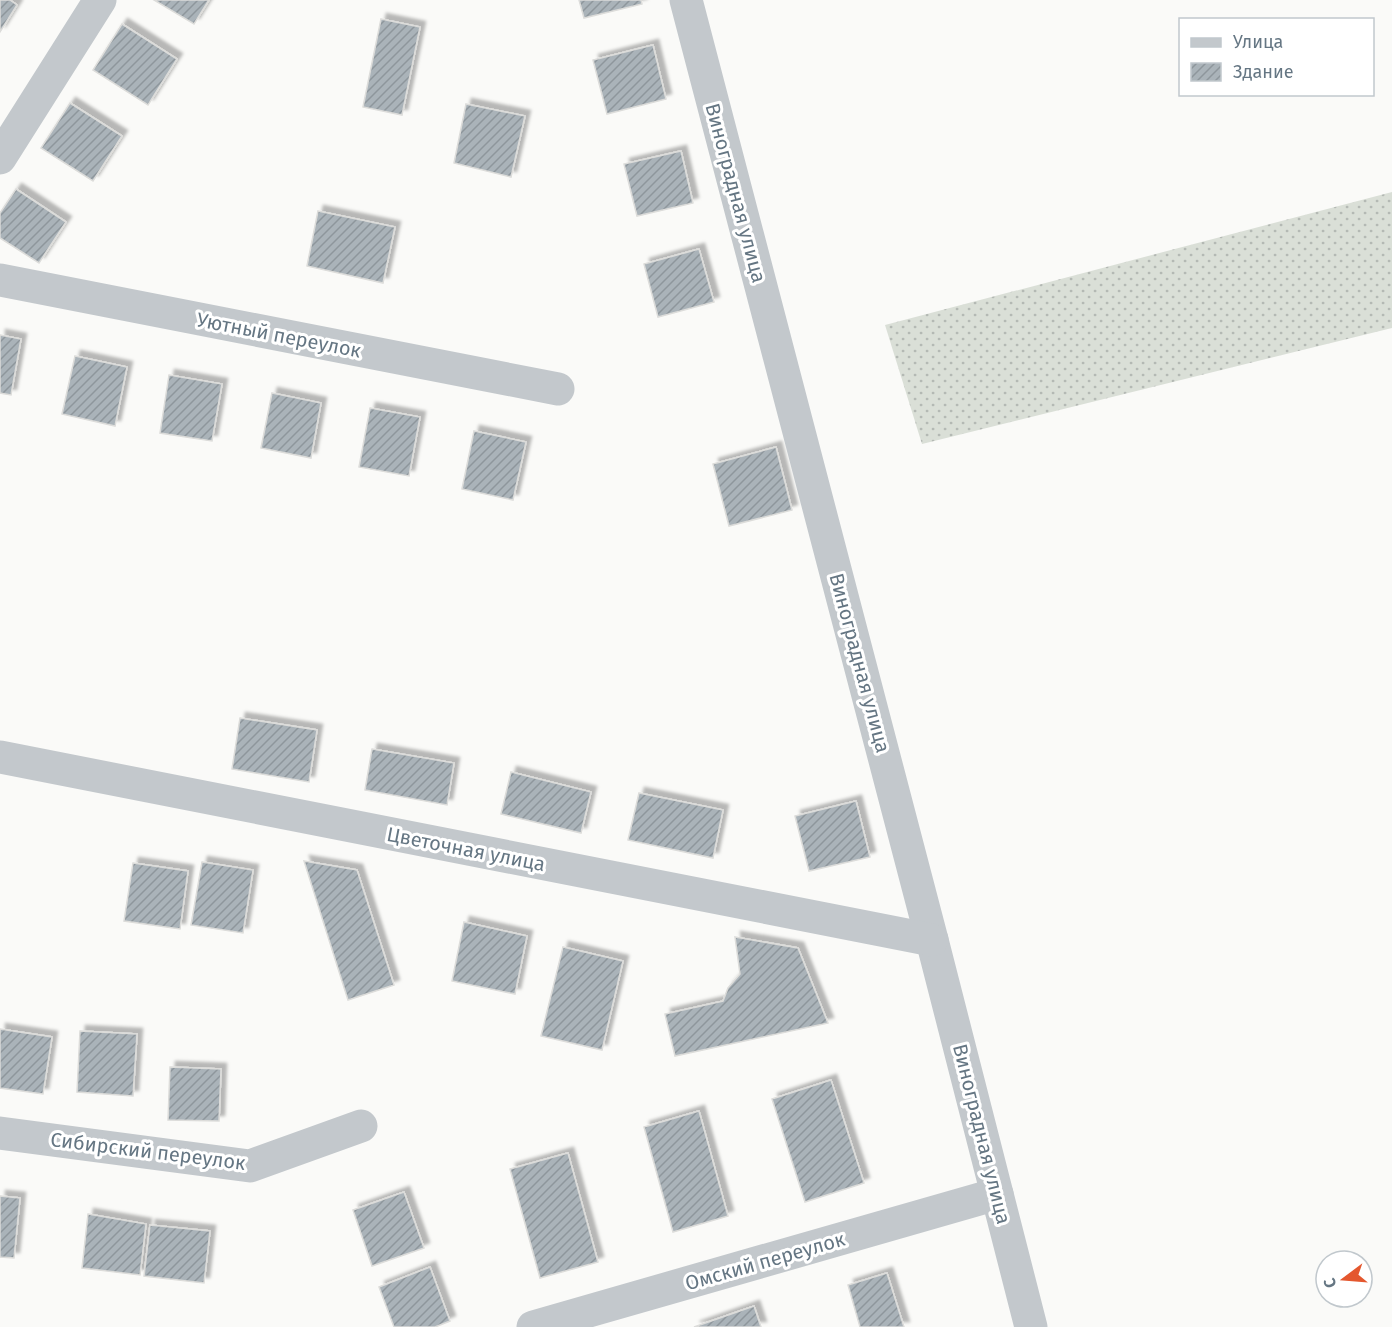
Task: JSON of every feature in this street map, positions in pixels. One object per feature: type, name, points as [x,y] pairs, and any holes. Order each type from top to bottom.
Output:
[{"type":"street","points":[[0,158],[100,0]]},
{"type":"street","name":"Виноградная улица","points":[[686,0],[1031,1327]]},
{"type":"street","name":"Уютный переулок","points":[[0,280],[558,389]]},
{"type":"street","name":"Цветочная улица","points":[[0,758],[932,940]]},
{"type":"street","name":"Сибирский переулок","points":[[0,1133],[250,1166],[361,1126]]},
{"type":"street","name":"Омский переулок","points":[[533,1327],[997,1194]]},
{"type":"shaded area","points":[[1392,192],[1392,328],[922,444],[885,325]]},
{"type":"building","points":[[0,0],[10,0],[17,5],[0,32]]},
{"type":"building","points":[[154,0],[209,0],[194,24]]},
{"type":"building","points":[[579,0],[641,0],[642,4],[584,18]]},
{"type":"building","points":[[381,19],[420,27],[402,115],[363,107]]},
{"type":"building","points":[[122,24],[177,59],[148,105],[93,70]]},
{"type":"building","points":[[653,45],[666,99],[607,114],[593,60]]},
{"type":"building","points":[[70,103],[122,136],[93,181],[41,148]]},
{"type":"building","points":[[466,104],[525,116],[511,177],[454,163]]},
{"type":"building","points":[[681,151],[693,203],[637,216],[624,164]]},
{"type":"building","points":[[16,189],[66,222],[39,263],[0,238],[0,213]]},
{"type":"building","points":[[318,211],[395,227],[383,283],[307,266]]},
{"type":"building","points":[[699,249],[714,302],[658,317],[644,264]]},
{"type":"building","points":[[0,335],[21,339],[11,395],[0,393]]},
{"type":"building","points":[[75,356],[127,367],[115,426],[62,414]]},
{"type":"building","points":[[169,375],[222,384],[212,441],[160,433]]},
{"type":"building","points":[[272,393],[321,403],[311,458],[261,448]]},
{"type":"building","points":[[370,408],[420,417],[409,476],[359,467]]},
{"type":"building","points":[[474,431],[526,442],[513,500],[462,489]]},
{"type":"building","points":[[776,447],[792,510],[729,526],[713,464]]},
{"type":"building","points":[[240,718],[317,730],[309,782],[232,769]]},
{"type":"building","points":[[372,749],[454,763],[447,805],[365,790]]},
{"type":"building","points":[[511,772],[591,792],[581,833],[501,814]]},
{"type":"building","points":[[639,793],[723,810],[713,858],[628,840]]},
{"type":"building","points":[[856,801],[870,857],[809,871],[795,816]]},
{"type":"building","points":[[304,861],[357,870],[394,985],[348,1000]]},
{"type":"building","points":[[202,862],[253,870],[243,933],[191,925]]},
{"type":"building","points":[[133,863],[188,871],[180,929],[124,921]]},
{"type":"building","points":[[464,922],[527,936],[515,994],[452,981]]},
{"type":"building","points":[[735,937],[798,948],[828,1023],[675,1056],[665,1014],[723,1001],[728,988],[740,974]]},
{"type":"building","points":[[563,947],[623,961],[602,1050],[541,1036]]},
{"type":"building","points":[[0,1029],[52,1037],[43,1094],[0,1088]]},
{"type":"building","points":[[80,1031],[137,1034],[133,1096],[77,1092]]},
{"type":"building","points":[[170,1067],[221,1069],[219,1121],[168,1120]]},
{"type":"building","points":[[831,1080],[864,1183],[805,1202],[772,1099]]},
{"type":"building","points":[[699,1111],[728,1216],[673,1232],[644,1127]]},
{"type":"building","points":[[568,1153],[598,1262],[540,1278],[510,1169]]},
{"type":"building","points":[[404,1192],[424,1248],[372,1266],[353,1210]]},
{"type":"building","points":[[0,1196],[20,1198],[14,1258],[0,1257]]},
{"type":"building","points":[[88,1214],[146,1224],[140,1275],[82,1268]]},
{"type":"building","points":[[150,1225],[210,1231],[204,1283],[144,1276]]},
{"type":"building","points":[[430,1267],[450,1321],[435,1327],[394,1327],[379,1287]]},
{"type":"building","points":[[887,1273],[904,1327],[860,1327],[848,1285]]},
{"type":"building","points":[[754,1306],[761,1327],[694,1327]]}]
